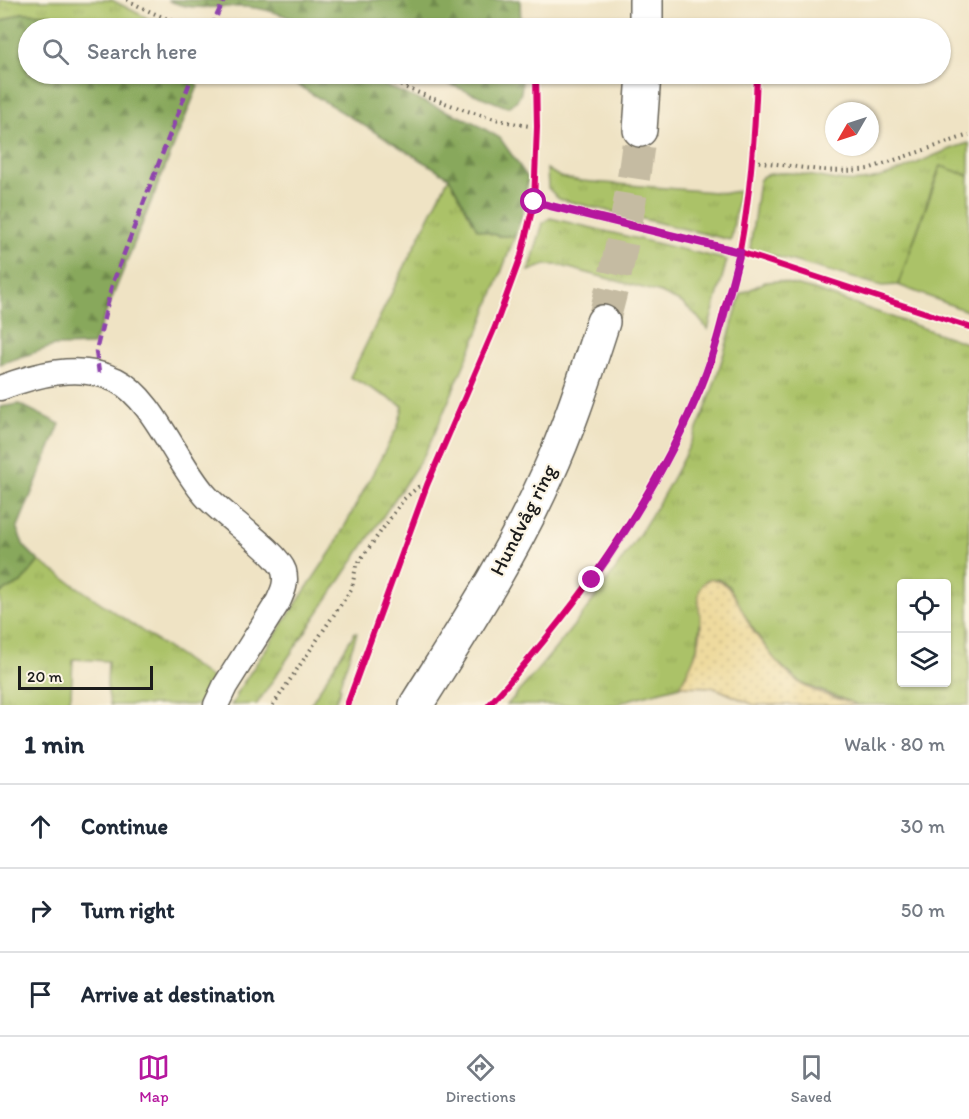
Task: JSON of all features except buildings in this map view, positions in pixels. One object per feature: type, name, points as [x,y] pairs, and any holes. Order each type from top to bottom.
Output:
[{"type":"main road","points":[[646,0],[646,18]]},
{"type":"main road","points":[[640,130],[643,84]]},
{"type":"main road","name":"Hundvåg ring","points":[[416,705],[484,597],[534,503],[564,436],[603,322]]},
{"type":"lane","points":[[0,388],[45,374],[75,372],[99,374],[116,380],[134,391],[148,409],[193,481],[229,518],[272,553],[284,570],[285,587],[278,602],[225,686],[216,705]]},
{"type":"path","points":[[127,0],[164,18]]},
{"type":"path","points":[[397,84],[475,114],[511,124],[537,127]]},
{"type":"path","points":[[537,117],[537,138]]},
{"type":"path","points":[[753,161],[834,171],[853,171],[868,169],[969,135]]},
{"type":"path","points":[[752,170],[753,149]]},
{"type":"path","points":[[424,494],[431,476]]},
{"type":"path","points":[[273,705],[352,588],[356,566],[404,499],[418,487],[427,485]]},
{"type":"green space","points":[[0,0],[112,0],[147,18],[52,18],[49,14],[21,13],[0,22]]},
{"type":"green space","points":[[168,0],[520,0],[521,18],[291,18],[263,9],[179,4]]},
{"type":"green space","points":[[21,13],[50,14],[53,18],[18,18],[18,84],[196,84],[198,86],[93,345],[54,346],[0,364],[0,22]]},
{"type":"green space","points":[[296,84],[380,84],[471,121],[500,138],[528,178],[522,215],[515,236],[499,236],[477,229],[449,177]]},
{"type":"green space","points":[[448,84],[521,84],[519,98],[507,107]]},
{"type":"green space","points":[[969,143],[969,176],[940,166],[898,285],[882,286],[750,249],[759,181],[763,176],[789,173],[843,181],[869,180],[894,173]]},
{"type":"green space","points":[[941,166],[969,176],[969,306],[967,311],[898,285]]},
{"type":"green space","points":[[547,169],[560,177],[581,181],[726,193],[739,191],[731,240],[559,199],[548,188]]},
{"type":"green space","points":[[449,177],[477,229],[499,236],[515,236],[480,328],[423,457],[257,704],[231,705],[236,694],[332,550],[398,426],[403,406],[350,377]]},
{"type":"green space","points":[[550,218],[727,260],[708,330],[682,303],[661,293],[558,265],[545,265],[529,271],[543,223]]},
{"type":"green space","points":[[778,281],[814,290],[969,344],[969,705],[858,705],[801,683],[775,660],[751,626],[728,585],[718,579],[710,579],[704,582],[698,644],[693,661],[680,686],[616,705],[507,705],[591,604],[642,531],[664,493],[685,454],[709,400],[741,294],[765,282]]},
{"type":"green space","points":[[19,404],[60,424],[17,529],[24,546],[39,561],[21,583],[0,593],[0,407]]},
{"type":"green space","points":[[39,561],[213,679],[200,705],[110,705],[107,685],[108,661],[73,659],[71,695],[68,705],[0,705],[0,593],[21,583]]},
{"type":"green space","points":[[355,632],[357,633],[334,705],[310,705]]},
{"type":"sand","points":[[710,579],[725,585],[731,591],[752,629],[774,659],[794,679],[814,691],[858,705],[754,705],[713,687],[680,686],[699,643],[700,589],[704,582]]},
{"type":"tunnel","points":[[603,322],[625,227],[640,130]]},
{"type":"marked path","points":[[216,18],[224,0]]},
{"type":"marked path","points":[[99,373],[96,351],[112,285],[189,84]]},
{"type":"cycle path","points":[[347,705],[427,485],[495,327],[521,256],[534,202],[536,84]]},
{"type":"cycle path","points":[[489,705],[552,631],[609,554],[660,472],[702,385],[715,346],[740,250],[752,162],[757,84]]},
{"type":"cycle path","points":[[534,202],[740,252],[969,327]]},
{"type":"route","points":[[534,202],[740,252],[717,340],[702,384],[683,427],[642,505],[592,580]]}]
